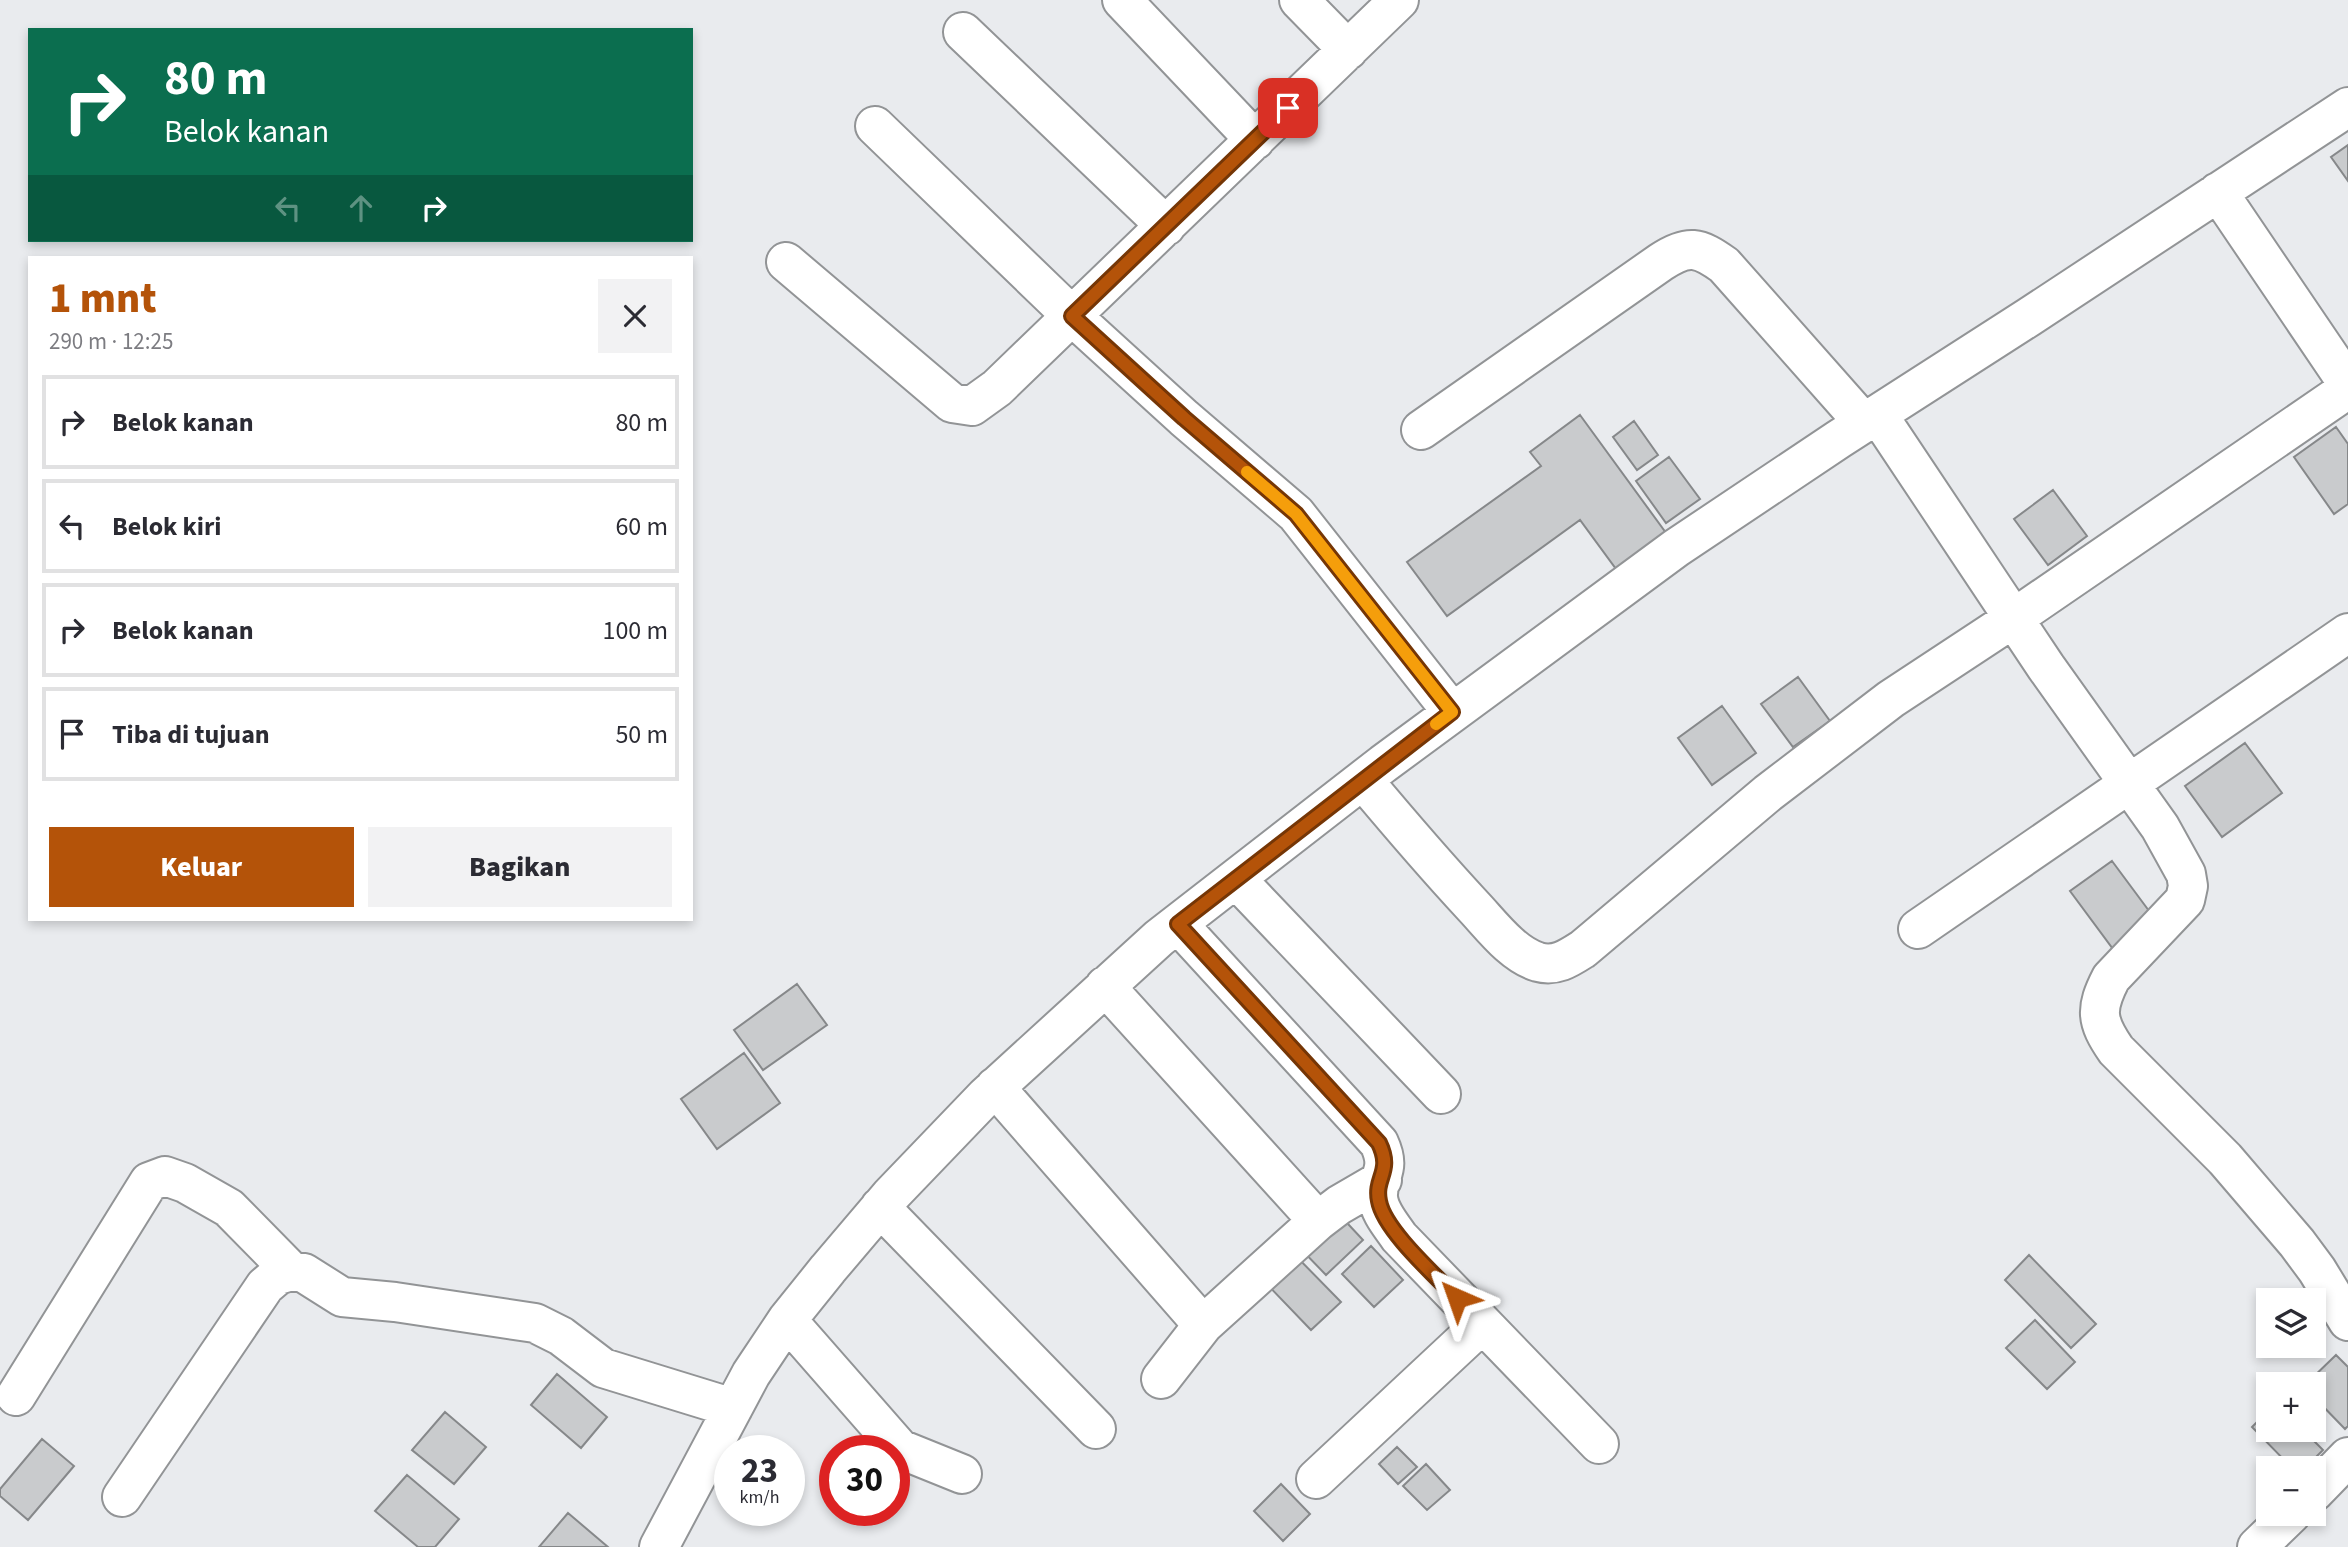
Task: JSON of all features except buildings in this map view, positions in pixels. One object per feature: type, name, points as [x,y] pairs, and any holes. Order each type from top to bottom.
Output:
[{"type":"street","points":[[1122,0],[1255,140]]},
{"type":"street","points":[[1299,0],[1348,50]]},
{"type":"street","points":[[786,262],[952,403],[972,406],[997,388],[1399,0]]},
{"type":"street","points":[[963,32],[1166,226]]},
{"type":"street","points":[[659,1547],[751,1374],[787,1320],[880,1207],[995,1087],[1105,986],[1178,924],[1363,780],[1676,548],[2348,107]]},
{"type":"street","points":[[875,127],[1072,316],[1184,418],[1296,514],[1452,712]]},
{"type":"street","points":[[1363,780],[1419,848],[1498,932],[1524,955],[1538,962],[1551,964],[1564,961],[1583,949],[1768,793],[1870,715],[2348,387],[2218,192]]},
{"type":"street","points":[[1421,430],[1661,262],[1685,249],[1707,253],[1724,265],[1871,419],[2014,618],[2177,855],[2186,874],[2188,886],[2185,900],[2111,978],[2098,1013],[2103,1032],[2116,1050],[2225,1159],[2297,1243],[2348,1321]]},
{"type":"street","points":[[1918,929],[2348,633]]},
{"type":"street","points":[[1236,878],[1441,1094]]},
{"type":"street","points":[[1178,924],[1379,1143],[1385,1156],[1378,1195],[1380,1206],[1399,1237],[1599,1444]]},
{"type":"street","points":[[1105,986],[1318,1221]]},
{"type":"street","points":[[995,1087],[1203,1325]]},
{"type":"street","points":[[16,1396],[149,1182],[165,1176],[185,1183],[229,1208],[291,1270],[304,1273],[342,1297],[535,1323],[561,1336],[603,1368],[733,1408]]},
{"type":"street","points":[[1161,1379],[1203,1325],[1318,1221],[1350,1198],[1382,1180]]},
{"type":"street","points":[[880,1207],[1096,1429]]},
{"type":"street","points":[[122,1497],[265,1286],[278,1275],[291,1270]]},
{"type":"street","points":[[787,1320],[900,1449],[962,1474]]},
{"type":"street","points":[[1316,1479],[1482,1324]]},
{"type":"street","points":[[2326,1480],[2348,1458]]},
{"type":"street","points":[[2257,1547],[2279,1526]]},
{"type":"slow traffic","points":[[1247,472],[1296,514],[1452,712],[1436,724]]},
{"type":"route","points":[[1288,108],[1072,316],[1184,418],[1296,514],[1452,712],[1292,833],[1178,924],[1379,1143],[1385,1156],[1385,1167],[1378,1195],[1385,1217],[1399,1237],[1457,1298]]}]
